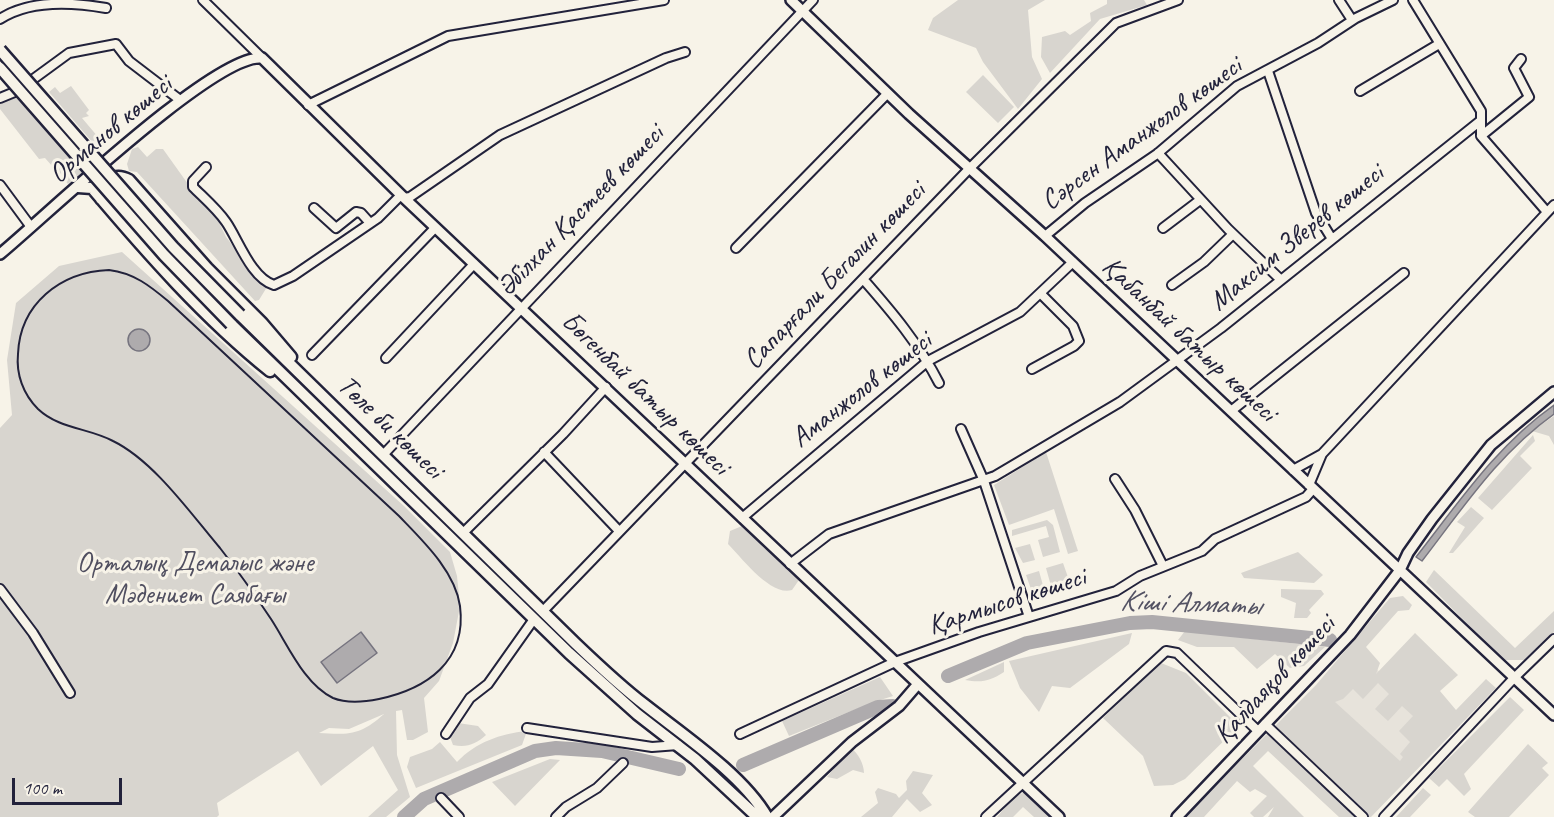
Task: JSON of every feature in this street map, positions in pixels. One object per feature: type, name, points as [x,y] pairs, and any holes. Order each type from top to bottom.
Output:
[{"type":"main road","name":"Төле би көшесі","points":[[0,50],[173,247],[240,315],[619,684],[704,750],[761,805],[768,817]]},
{"type":"main road","name":"Төле би көшесі","points":[[0,68],[164,255],[304,396],[611,692],[678,745],[753,813],[762,817]]},
{"type":"main road","points":[[101,199],[102,188],[110,179],[118,176],[129,180],[207,268],[262,323],[312,386]]},
{"type":"main road","points":[[78,187],[92,188],[176,282],[233,340],[304,396]]},
{"type":"street","name":"Бөгенбай батыр көшесі","points":[[203,0],[435,228],[1059,817]]},
{"type":"street","points":[[308,105],[448,36],[664,0]]},
{"type":"street","name":"Қабанбай батыр көшесі","points":[[791,0],[968,170],[1073,262],[1554,715]]},
{"type":"street","name":"Әбілхан Қастеев көшесі","points":[[383,455],[813,0]]},
{"type":"street","name":"Сапарғали Бегалин көшесі","points":[[543,611],[968,170],[1116,22],[1178,0]]},
{"type":"street","points":[[1340,0],[1352,20]]},
{"type":"street","name":"Сәрсен Аманжолов көшесі","points":[[1045,236],[1085,203],[1158,153],[1237,87],[1352,20],[1393,0]]},
{"type":"street","points":[[1413,0],[1481,111],[1479,122],[1481,136],[1547,212]]},
{"type":"street","points":[[0,19],[7,14],[35,5],[74,2],[106,8]]},
{"type":"street","points":[[0,98],[17,91],[69,53],[116,44],[138,69],[180,100]]},
{"type":"street","points":[[1360,91],[1439,44]]},
{"type":"street","points":[[206,167],[193,181],[194,187],[227,223],[234,239],[257,271],[270,285],[278,285],[403,197],[410,197],[500,135],[666,58],[685,52]]},
{"type":"street","name":"Орманов көшесі","points":[[0,254],[180,100],[242,61],[254,57],[262,58]]},
{"type":"street","points":[[1481,136],[1529,97],[1514,68],[1521,59]]},
{"type":"street","points":[[1268,71],[1316,213],[1332,239]]},
{"type":"street","points":[[736,248],[887,94]]},
{"type":"street","name":"Максим Зверев көшесі","points":[[790,564],[829,534],[984,481],[1120,402],[1281,280],[1479,122]]},
{"type":"street","points":[[1158,153],[1200,200],[1281,280]]},
{"type":"street","points":[[0,185],[31,227]]},
{"type":"street","points":[[1163,228],[1200,200]]},
{"type":"street","points":[[1293,470],[1322,454],[1554,205]]},
{"type":"street","points":[[314,207],[336,228],[356,212],[361,213],[369,223]]},
{"type":"street","points":[[312,355],[435,228]]},
{"type":"street","points":[[1172,285],[1204,262],[1233,234]]},
{"type":"street","name":"Аманжолов көшесі","points":[[742,518],[928,361],[1013,316],[1041,294],[1073,262]]},
{"type":"street","points":[[386,358],[474,264]]},
{"type":"street","points":[[1231,411],[1404,273]]},
{"type":"street","points":[[863,279],[902,322],[928,361],[939,383]]},
{"type":"street","points":[[1032,369],[1079,341],[1073,326],[1041,294]]},
{"type":"street","points":[[463,533],[606,387]]},
{"type":"street","points":[[1400,570],[1420,536],[1491,445],[1554,392]]},
{"type":"street","points":[[961,429],[984,481],[1029,617]]},
{"type":"street","points":[[544,452],[620,531]]},
{"type":"street","points":[[1311,487],[1322,454]]},
{"type":"street","points":[[1115,479],[1135,510],[1163,566]]},
{"type":"street","name":"Қармысов көшесі","points":[[740,734],[896,662],[1029,617],[1116,591],[1140,576],[1202,551],[1215,539],[1306,497],[1311,487]]},
{"type":"street","name":"Қалдаяқов көшесі","points":[[1176,817],[1350,635],[1400,570]]},
{"type":"street","points":[[0,589],[33,633],[70,693]]},
{"type":"street","points":[[446,734],[470,698],[488,684],[534,619]]},
{"type":"street","points":[[1384,817],[1514,678],[1552,645]]},
{"type":"street","points":[[986,817],[1162,654],[1171,651],[1363,817]]},
{"type":"street","points":[[773,817],[852,742],[899,706],[918,684]]},
{"type":"street","points":[[527,728],[652,747],[678,745]]},
{"type":"street","points":[[556,817],[566,807],[597,788],[623,763]]},
{"type":"street","points":[[441,798],[459,817]]},
{"type":"shaded area","points":[[139,329],[147,332],[150,340],[147,348],[139,351],[131,348],[128,340],[131,332]]},
{"type":"shaded area","points":[[1554,405],[1554,414],[1534,429],[1499,464],[1467,501],[1422,561],[1416,557],[1497,456],[1533,421]]},
{"type":"shaded area","points":[[361,632],[377,653],[337,683],[321,662]]},
{"type":"shaded area","points":[[1362,655],[1446,735],[1379,804],[1295,724]]},
{"type":"green space","points":[[958,0],[1045,0],[1028,10],[1032,57],[1042,79],[1018,109],[983,62],[976,48],[928,30],[933,18]]},
{"type":"green space","points":[[1107,0],[1144,0],[1147,5],[1100,19],[1050,73],[1041,57],[1042,37],[1065,31],[1070,35],[1091,21],[1090,13],[1107,4]]},
{"type":"green space","points":[[983,75],[1014,107],[998,123],[966,92]]},
{"type":"green space","points":[[71,86],[89,110],[86,113],[89,116],[82,118],[104,144],[107,143],[100,151],[49,92],[55,87],[60,93]]},
{"type":"green space","points":[[15,95],[83,172],[68,184],[45,158],[39,159],[0,109],[0,104]]},
{"type":"green space","points":[[138,147],[147,157],[156,149],[163,149],[188,184],[215,214],[226,237],[267,287],[259,300],[255,301],[137,172],[129,171],[127,164],[132,149]]},
{"type":"green space","name":"Орталық Демалыс және Мәдениет Саябағы","points":[[122,252],[404,506],[450,552],[457,576],[460,606],[453,643],[439,681],[424,698],[428,732],[413,740],[407,740],[402,710],[396,711],[397,755],[410,797],[386,817],[368,817],[398,790],[373,746],[321,786],[298,751],[217,803],[219,815],[217,817],[0,817],[0,428],[12,415],[7,360],[16,303],[59,266]],"holes":[[[384,714],[376,721],[354,732],[319,733],[329,728],[349,729]]]},
{"type":"green space","points":[[1554,416],[1554,445],[1549,436],[1532,431]]},
{"type":"green space","points":[[1533,435],[1535,441],[1520,456],[1532,468],[1492,510],[1478,498]]},
{"type":"green space","points":[[1046,452],[1078,551],[1068,554],[1054,509],[1009,525],[994,485]]},
{"type":"green space","points":[[1471,507],[1484,518],[1453,553],[1449,553],[1465,527],[1457,522]]},
{"type":"green space","points":[[1047,520],[1053,525],[1060,552],[1043,557],[1038,540],[1049,537],[1046,526],[1012,536],[1012,530]]},
{"type":"green space","points":[[742,526],[751,529],[763,547],[798,576],[799,580],[792,590],[784,591],[766,582],[728,544],[730,531]]},
{"type":"green space","points":[[1030,544],[1035,560],[1023,563],[1015,548]]},
{"type":"green space","points":[[1298,552],[1323,575],[1314,583],[1244,578],[1241,573]]},
{"type":"green space","points":[[1063,563],[1069,580],[1051,586],[1046,568]]},
{"type":"green space","points":[[1434,570],[1515,648],[1554,611],[1554,632],[1526,660],[1503,660],[1426,582]]},
{"type":"green space","points":[[1039,571],[1044,589],[1032,592],[1026,575]]},
{"type":"green space","points":[[1281,589],[1321,590],[1324,594],[1309,610],[1311,613],[1307,618],[1294,618],[1296,603],[1281,597]]},
{"type":"green space","points":[[1403,596],[1412,605],[1409,610],[1398,611],[1366,647],[1380,663],[1376,674],[1415,633],[1458,675],[1440,691],[1456,710],[1486,679],[1496,688],[1371,817],[1339,817],[1268,751],[1253,766],[1304,817],[1268,817],[1274,807],[1263,817],[1254,817],[1250,813],[1267,796],[1255,789],[1250,792],[1237,781],[1204,817],[1184,817],[1316,685],[1390,598]],"holes":[[[1378,683],[1389,694],[1375,709],[1388,721],[1402,706],[1413,716],[1399,731],[1410,742],[1400,754],[1403,757],[1400,761],[1335,702],[1343,699],[1353,689],[1363,699]]]},
{"type":"green space","points":[[1185,631],[1325,647],[1304,666],[1290,668],[1275,654],[1257,669],[1234,647],[1197,647],[1178,640]]},
{"type":"green space","points":[[1132,633],[1129,644],[1070,688],[1052,686],[1039,712],[1020,688],[1009,661]]},
{"type":"green space","points":[[1004,662],[1004,672],[994,677],[981,681],[965,680]]},
{"type":"green space","points":[[1161,663],[1186,673],[1239,726],[1185,779],[1173,785],[1154,786],[1143,756],[1103,718]]},
{"type":"green space","points":[[880,677],[893,696],[789,736],[782,721]]},
{"type":"green space","points":[[1510,697],[1524,710],[1464,774],[1471,789],[1464,796],[1447,779],[1439,787],[1429,778]]},
{"type":"green space","points":[[458,723],[478,726],[486,735],[471,744],[453,745],[450,737]]},
{"type":"green space","points":[[527,731],[522,745],[416,788],[407,767],[410,757],[432,749],[440,742],[457,762],[472,749],[489,740]]},
{"type":"green space","points":[[1528,744],[1548,763],[1542,768],[1549,775],[1509,817],[1475,817],[1468,812]]},
{"type":"green space","points":[[851,748],[860,759],[864,773],[853,770],[837,779],[827,777]]},
{"type":"green space","points":[[550,759],[560,760],[515,806],[492,782]]},
{"type":"green space","points":[[913,771],[933,775],[922,793],[932,805],[920,812],[907,799],[892,817],[861,817],[878,803],[875,792],[878,788],[896,794],[899,798],[907,790],[906,781]]},
{"type":"green space","points":[[1423,788],[1431,795],[1410,817],[1396,817]]},
{"type":"green space","points":[[1025,792],[1050,817],[1034,817],[1023,807],[1013,817],[997,817],[1014,797]]},
{"type":"waterway","name":"Кіші Алматы","points":[[948,676],[1027,643],[1130,623],[1152,622],[1330,640]]},
{"type":"waterway","name":"Кіші Алматы","points":[[743,765],[878,707],[893,706]]},
{"type":"waterway","name":"Кіші Алматы","points":[[404,817],[424,799],[535,751],[556,748],[602,751],[679,769]]},
{"type":"railway","points":[[109,270],[134,277],[168,301],[399,516],[437,557],[452,581],[460,606],[457,643],[440,670],[412,688],[379,699],[344,701],[323,692],[305,674],[271,619],[227,557],[184,504],[143,461],[113,441],[55,421],[46,416],[33,403],[25,390],[18,369],[20,336],[26,320],[35,306],[59,284],[91,272],[109,270]]}]
